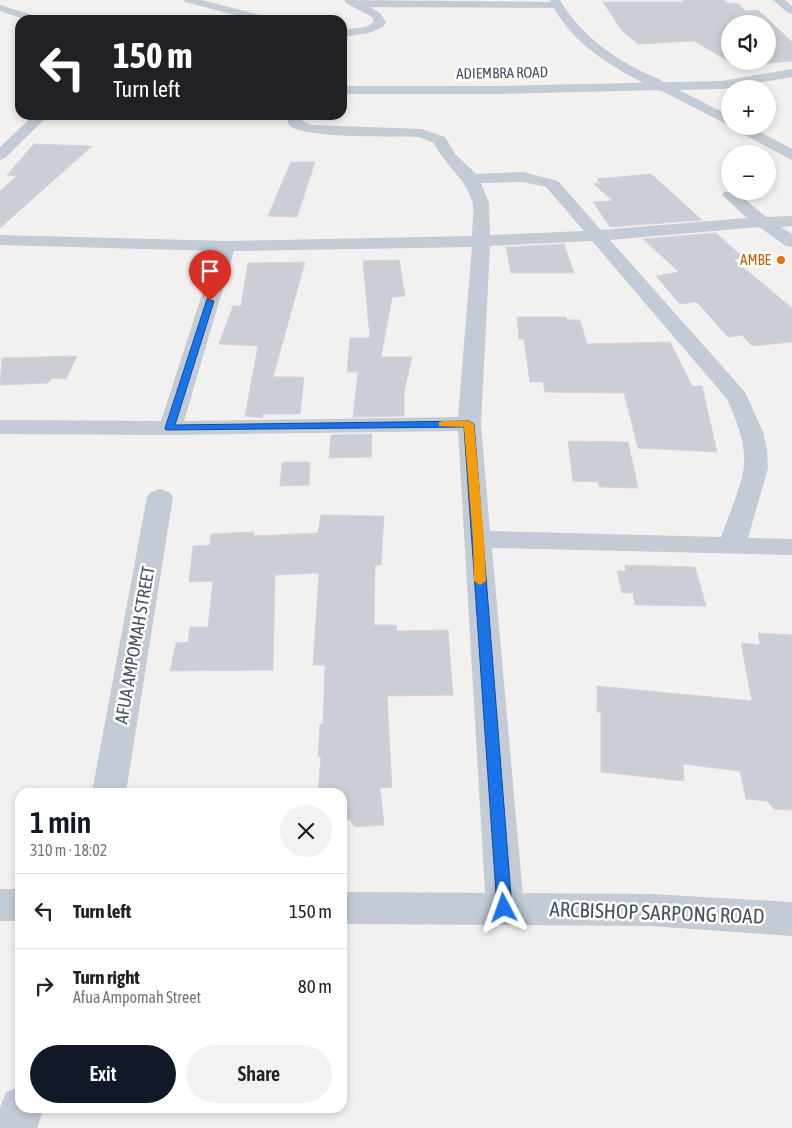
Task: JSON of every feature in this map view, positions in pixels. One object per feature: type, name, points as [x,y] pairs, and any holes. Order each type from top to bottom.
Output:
[{"type":"street","points":[[189,0],[243,15]]},
{"type":"street","points":[[778,0],[792,11]]},
{"type":"street","points":[[352,2],[556,2],[570,26],[621,66],[721,117]]},
{"type":"street","points":[[347,33],[369,30],[379,25],[380,22],[376,15],[352,2]]},
{"type":"street","points":[[0,8],[23,15]]},
{"type":"street","name":"ADIEMBRA ROAD","points":[[347,90],[722,85],[792,73]]},
{"type":"street","points":[[0,155],[37,120]]},
{"type":"street","points":[[294,120],[294,122],[310,130],[428,134],[440,140],[448,156],[475,186],[480,195],[482,203],[481,241],[469,424],[479,539],[481,608],[504,908]]},
{"type":"street","points":[[0,133],[22,134]]},
{"type":"street","points":[[755,135],[792,154]]},
{"type":"street","points":[[464,173],[472,180],[523,177],[552,184],[737,397],[747,418],[757,457],[756,468],[732,545]]},
{"type":"street","points":[[736,200],[762,222],[792,242]]},
{"type":"street","points":[[0,240],[227,246],[481,241],[596,236],[792,221]]},
{"type":"street","points":[[170,428],[227,246]]},
{"type":"street","points":[[0,427],[170,428],[469,424]]},
{"type":"street","name":"AFUA AMPOMAH STREET","points":[[110,788],[160,496]]},
{"type":"street","points":[[479,539],[792,547]]},
{"type":"street","points":[[0,905],[15,905]]},
{"type":"street","name":"ARCBISHOP SARPONG ROAD","points":[[347,908],[650,910],[792,919]]},
{"type":"street","points":[[15,1128],[20,1113]]},
{"type":"building","points":[[724,0],[727,3],[739,4],[745,11],[758,10],[763,15],[721,15],[721,57],[694,41],[638,44],[622,31],[603,2]]},
{"type":"building","points":[[776,27],[792,42],[792,61],[776,62]]},
{"type":"building","points":[[34,144],[92,146],[0,228],[0,191],[17,176],[7,175]]},
{"type":"building","points":[[291,162],[315,162],[297,217],[268,216]]},
{"type":"building","points":[[651,174],[702,220],[610,227],[593,202],[613,201],[594,184],[600,183],[597,179]]},
{"type":"building","points":[[716,233],[744,258],[733,259],[792,308],[792,342],[752,346],[742,335],[728,337],[697,302],[680,304],[656,276],[679,272],[643,239]]},
{"type":"building","points":[[564,244],[574,273],[511,273],[506,247]]},
{"type":"building","points":[[399,260],[405,296],[392,297],[381,357],[412,357],[404,392],[404,416],[353,417],[358,372],[347,372],[350,338],[370,338],[363,261]]},
{"type":"building","points":[[305,262],[273,377],[304,377],[300,414],[263,414],[262,418],[245,416],[258,346],[219,344],[233,306],[241,306],[248,263]]},
{"type":"building","points":[[517,317],[566,317],[567,320],[580,320],[587,344],[670,342],[692,386],[702,386],[717,452],[638,448],[624,393],[545,392],[543,382],[530,382],[524,339],[519,339]]},
{"type":"building","points":[[77,356],[66,379],[52,378],[48,383],[0,385],[2,358]]},
{"type":"building","points":[[372,434],[371,457],[329,458],[331,435]]},
{"type":"building","points":[[568,441],[628,442],[638,488],[599,487],[598,482],[573,481]]},
{"type":"building","points":[[282,462],[310,462],[309,485],[280,486]]},
{"type":"building","points":[[321,515],[384,516],[381,565],[375,565],[374,625],[396,625],[397,631],[448,630],[453,695],[387,696],[392,787],[380,788],[384,825],[355,827],[350,820],[347,820],[347,788],[318,788],[321,757],[318,757],[320,724],[323,724],[325,665],[313,665],[319,573],[275,575],[273,670],[170,671],[176,643],[188,642],[190,627],[208,627],[213,581],[189,582],[193,546],[210,545],[211,534],[254,532],[254,536],[318,533]]},
{"type":"building","points":[[625,565],[695,567],[706,606],[635,605],[633,593],[622,593],[617,571],[626,571]]},
{"type":"building","points":[[758,633],[792,635],[792,810],[774,809],[767,801],[746,799],[740,771],[683,764],[684,781],[601,772],[601,712],[597,712],[597,686],[752,701],[741,643],[760,645]]},
{"type":"slow traffic","points":[[443,424],[469,424],[479,539],[480,581]]},
{"type":"place","name":"AMBE","points":[[781,260]]},
{"type":"route","points":[[210,301],[170,428],[469,424],[479,539],[481,608],[504,908]]}]
